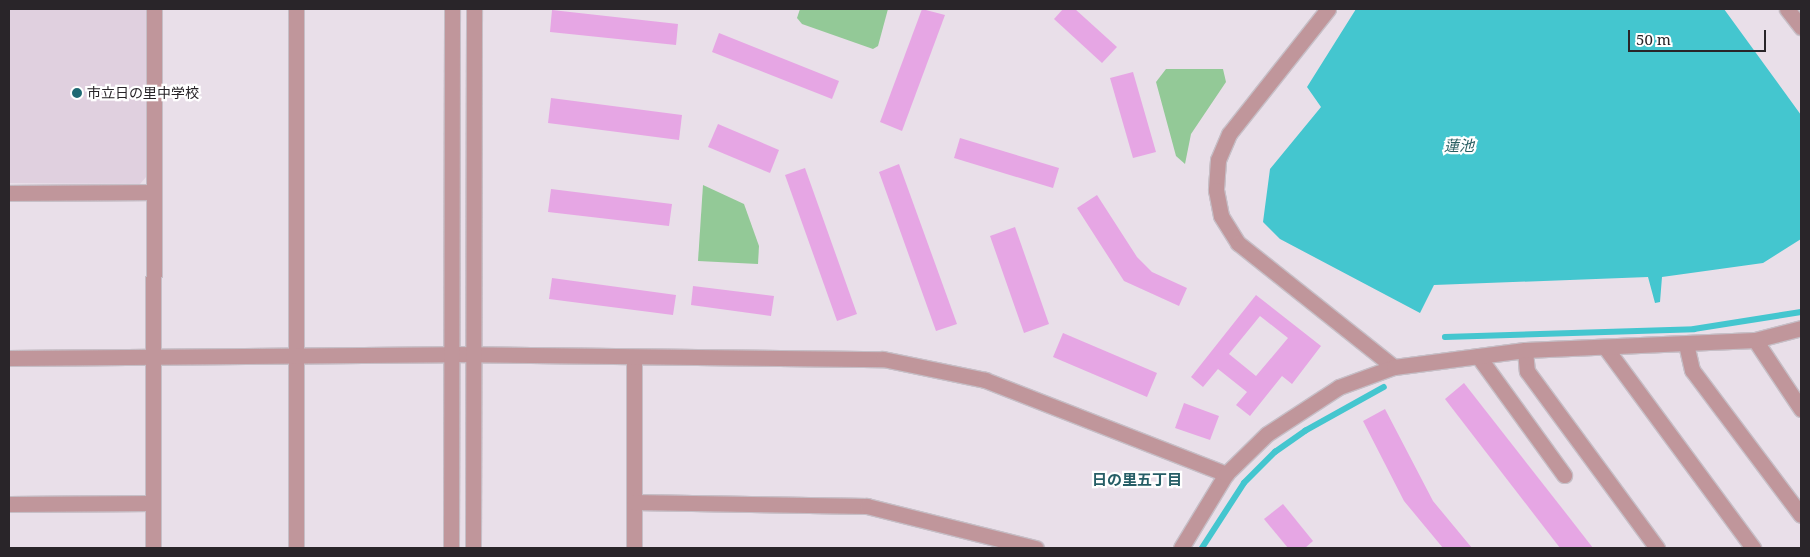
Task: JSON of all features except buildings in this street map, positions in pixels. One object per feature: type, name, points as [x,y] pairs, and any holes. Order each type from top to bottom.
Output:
[{"type":"street","points":[[153,548],[155,357],[154,9]]},
{"type":"street","points":[[296,9],[296,548]]},
{"type":"street","points":[[450,548],[452,9]]},
{"type":"street","points":[[473,548],[474,9]]},
{"type":"street","points":[[1328,9],[1229,134],[1218,160],[1216,190],[1221,216],[1238,243],[1394,367]]},
{"type":"street","points":[[1787,9],[1801,27]]},
{"type":"street","points":[[9,193],[154,192]]},
{"type":"street","points":[[1181,548],[1226,474],[1267,434],[1339,387],[1394,367],[1525,350],[1755,340],[1801,328]]},
{"type":"street","points":[[1755,340],[1801,409]]},
{"type":"street","points":[[1686,344],[1692,370],[1801,515]]},
{"type":"street","points":[[1605,347],[1753,548]]},
{"type":"street","points":[[1525,350],[1527,371],[1657,548]]},
{"type":"street","points":[[9,358],[451,354],[883,359],[985,380],[1226,474]]},
{"type":"street","points":[[1478,356],[1564,475]]},
{"type":"street","points":[[634,357],[634,548]]},
{"type":"street","points":[[634,502],[868,506],[1036,548]]},
{"type":"street","points":[[9,504],[153,503]]},
{"type":"shaded area","name":"市立日の里中学校","points":[[9,9],[146,9],[146,177],[140,184],[9,183]]},
{"type":"green space","points":[[800,9],[888,9],[878,46],[873,49],[802,24],[797,18]]},
{"type":"green space","points":[[1166,69],[1223,69],[1226,82],[1191,134],[1185,164],[1176,156],[1156,82]]},
{"type":"green space","points":[[703,185],[744,204],[759,246],[758,264],[698,261]]},
{"type":"water","name":"蓮池","points":[[1356,9],[1724,9],[1801,115],[1801,239],[1763,263],[1662,277],[1660,302],[1655,303],[1648,277],[1434,285],[1420,313],[1280,239],[1263,222],[1270,169],[1321,107],[1307,87]]},
{"type":"waterway","points":[[1445,337],[1694,329],[1801,312]]},
{"type":"waterway","points":[[1202,548],[1244,483],[1275,452],[1305,431],[1384,387]]},
{"type":"place","name":"市立日の里中学校","points":[[77,93]]},
{"type":"district","name":"日の里五丁目","points":[[1137,480]]}]
